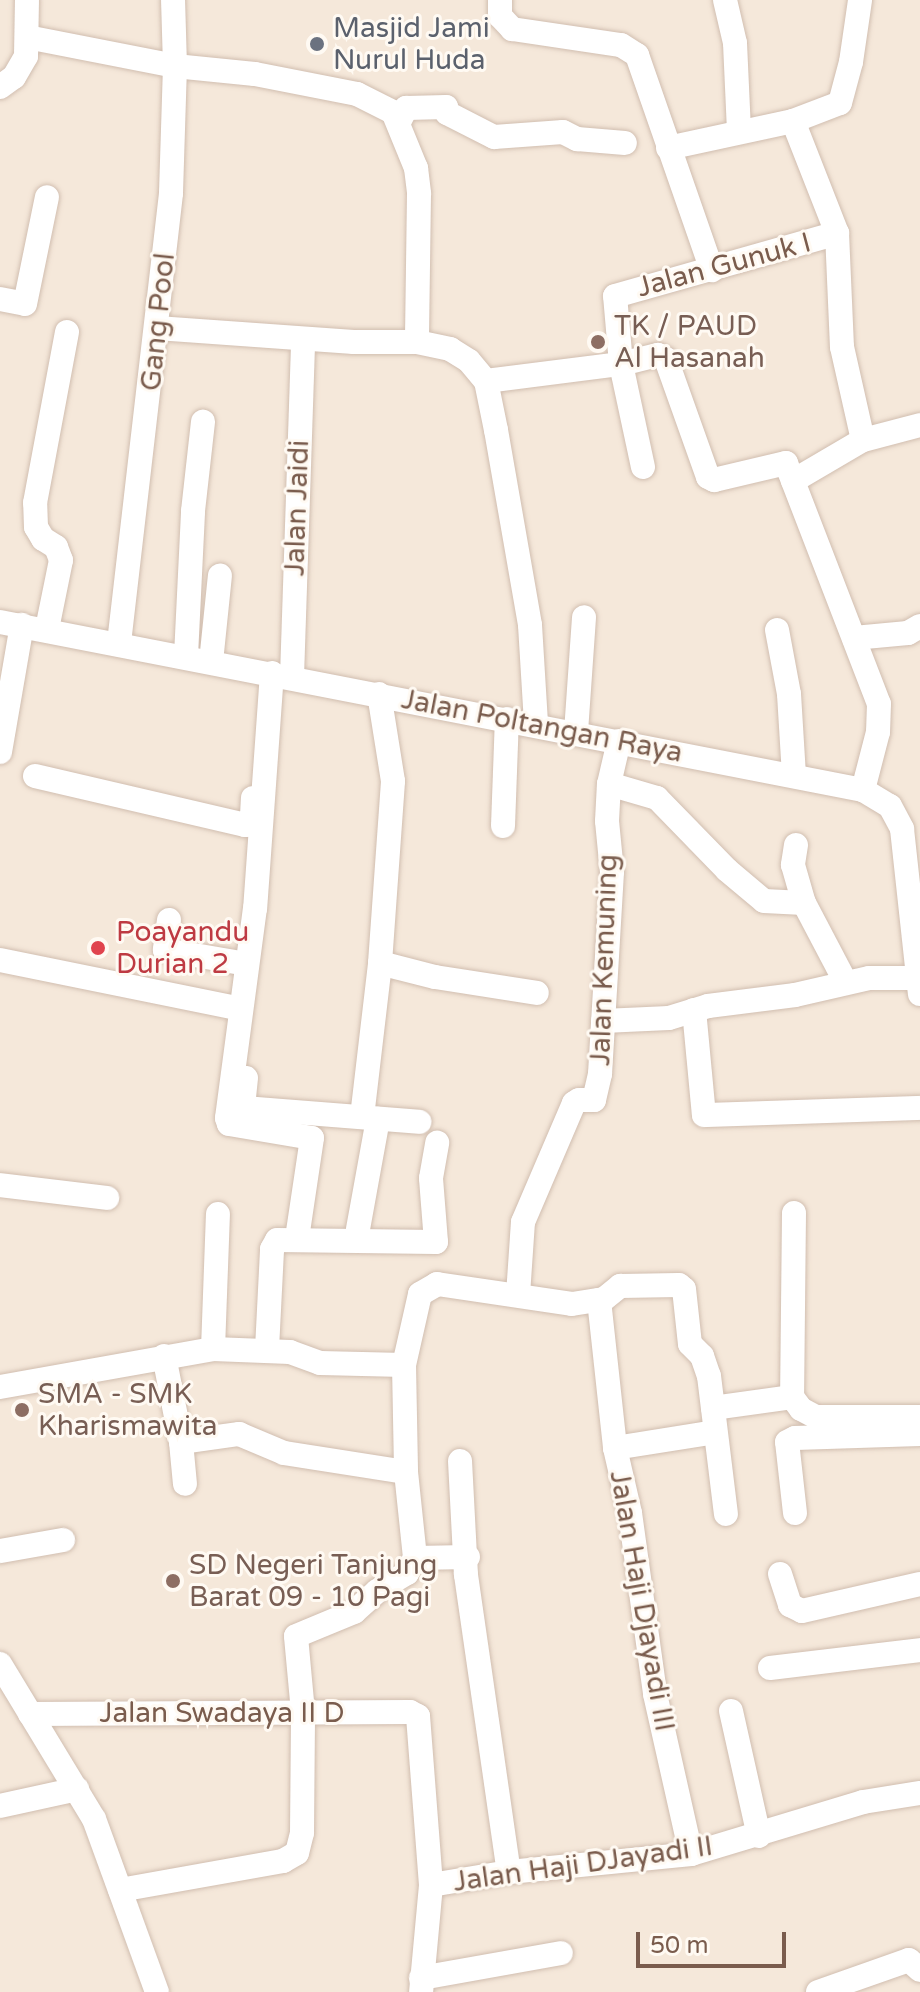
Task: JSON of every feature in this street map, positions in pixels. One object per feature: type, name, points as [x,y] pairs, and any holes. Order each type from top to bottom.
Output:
[{"type":"street","points":[[0,87],[21,68],[27,37],[27,0]]},
{"type":"street","name":"Gang Pool","points":[[119,643],[171,193],[175,66],[173,0]]},
{"type":"street","points":[[500,0],[500,16],[512,29],[630,48],[637,55],[712,270]]},
{"type":"street","points":[[725,0],[735,43],[739,132]]},
{"type":"street","points":[[668,148],[793,121],[837,105],[842,99],[860,0]]},
{"type":"street","points":[[27,37],[175,66],[255,74],[357,94],[393,112],[416,168],[419,194],[417,342]]},
{"type":"street","points":[[399,122],[406,108],[446,107],[447,113],[494,137],[563,132],[577,139],[625,143]]},
{"type":"street","points":[[793,121],[837,233]]},
{"type":"street","points":[[0,299],[25,304],[47,197]]},
{"type":"street","name":"Jalan Gunuk I","points":[[621,364],[615,296],[837,233],[842,347],[863,440]]},
{"type":"street","points":[[157,328],[303,339],[417,342],[459,354],[486,381],[530,625],[536,724]]},
{"type":"street","points":[[47,629],[61,560],[56,547],[43,539],[36,527],[35,503],[67,332]]},
{"type":"street","name":"Jalan Jaidi","points":[[274,674],[303,339]]},
{"type":"street","points":[[486,381],[621,364],[653,355],[666,359],[708,477],[714,480],[789,472],[863,440],[920,425]]},
{"type":"street","points":[[621,364],[643,467]]},
{"type":"street","points":[[186,656],[193,511],[203,422]]},
{"type":"street","points":[[789,472],[879,704],[880,717],[863,790]]},
{"type":"street","points":[[211,662],[220,575]]},
{"type":"street","points":[[576,732],[584,617]]},
{"type":"street","points":[[0,752],[11,623]]},
{"type":"street","name":"Jalan Poltangan Raya","points":[[11,623],[863,790],[909,816],[907,849],[920,994]]},
{"type":"street","points":[[854,638],[908,633],[920,626]]},
{"type":"street","points":[[777,630],[789,694],[794,775]]},
{"type":"street","points":[[35,776],[245,825],[252,816],[274,674]]},
{"type":"street","points":[[274,674],[255,908],[247,964],[243,1108],[419,1122]]},
{"type":"street","points":[[358,1229],[370,1118],[393,781],[379,694]]},
{"type":"street","points":[[503,826],[507,719]]},
{"type":"street","name":"Jalan Kemuning","points":[[518,1295],[523,1222],[574,1103],[595,1098],[612,872],[607,821],[609,784],[619,741]]},
{"type":"street","points":[[609,784],[657,798],[727,870],[764,901],[804,903]]},
{"type":"street","points":[[796,845],[793,865],[804,903],[845,981]]},
{"type":"street","points":[[169,920],[165,950],[247,964]]},
{"type":"street","points":[[0,960],[245,1015]]},
{"type":"street","points":[[380,963],[435,977],[537,993]]},
{"type":"street","points":[[603,1021],[644,1022],[694,1010],[795,995],[845,981],[919,978]]},
{"type":"street","points":[[694,1010],[704,1115],[920,1108]]},
{"type":"street","points":[[245,1015],[229,1124],[314,1140],[297,1238]]},
{"type":"street","points":[[267,1349],[273,1244],[297,1238],[436,1242],[431,1178],[437,1143]]},
{"type":"street","points":[[0,1185],[107,1198]]},
{"type":"street","points":[[794,1213],[792,1397],[801,1409],[816,1417],[920,1417]]},
{"type":"street","points":[[213,1349],[218,1214]]},
{"type":"street","points":[[120,1890],[283,1861],[297,1853],[302,1833],[303,1712],[298,1633],[354,1612],[377,1591],[407,1573],[415,1558],[406,1472],[404,1365],[423,1290],[450,1283],[572,1304],[599,1300],[620,1286],[672,1284],[684,1289],[690,1344],[702,1356],[714,1420],[726,1514]]},
{"type":"street","points":[[599,1300],[615,1448]]},
{"type":"street","points":[[0,1387],[213,1349],[290,1352],[320,1363],[404,1365]]},
{"type":"street","points":[[164,1356],[181,1442],[185,1484]]},
{"type":"street","name":"Jalan Haji Djayadi III","points":[[691,1854],[655,1694],[630,1513],[615,1448],[792,1397]]},
{"type":"street","points":[[181,1442],[239,1434],[284,1453],[406,1472]]},
{"type":"street","points":[[795,1513],[787,1442],[795,1438],[920,1434]]},
{"type":"street","points":[[460,1461],[468,1557],[466,1575],[509,1872]]},
{"type":"street","points":[[0,1551],[63,1540]]},
{"type":"street","points":[[415,1558],[468,1557]]},
{"type":"street","points":[[780,1574],[790,1605],[802,1611],[920,1584]]},
{"type":"street","points":[[770,1668],[920,1650]]},
{"type":"street","points":[[0,1664],[94,1819],[157,1992]]},
{"type":"street","points":[[731,1711],[759,1836]]},
{"type":"street","name":"Jalan Swadaya II D","points":[[30,1714],[414,1713],[418,1716],[431,1885]]},
{"type":"street","points":[[0,1806],[77,1789]]},
{"type":"street","name":"Jalan Haji DJayadi II","points":[[431,1885],[509,1872],[691,1854],[759,1836],[863,1802],[920,1793]]},
{"type":"street","points":[[431,1885],[421,1985],[561,1953]]},
{"type":"street","points":[[823,1991],[909,1960],[920,1970]]},
{"type":"shaded area","points":[[0,0],[920,0],[920,1992],[0,1992]]},
{"type":"place","name":"Masjid Jami Nurul Huda","points":[[317,44]]},
{"type":"place","name":"TK / PAUD Al Hasanah","points":[[598,342]]},
{"type":"place","name":"Poayandu Durian 2","points":[[98,948]]},
{"type":"place","name":"SMA - SMK Kharismawita","points":[[22,1410]]},
{"type":"place","name":"SD Negeri Tanjung Barat 09 - 10 Pagi","points":[[173,1581]]}]
